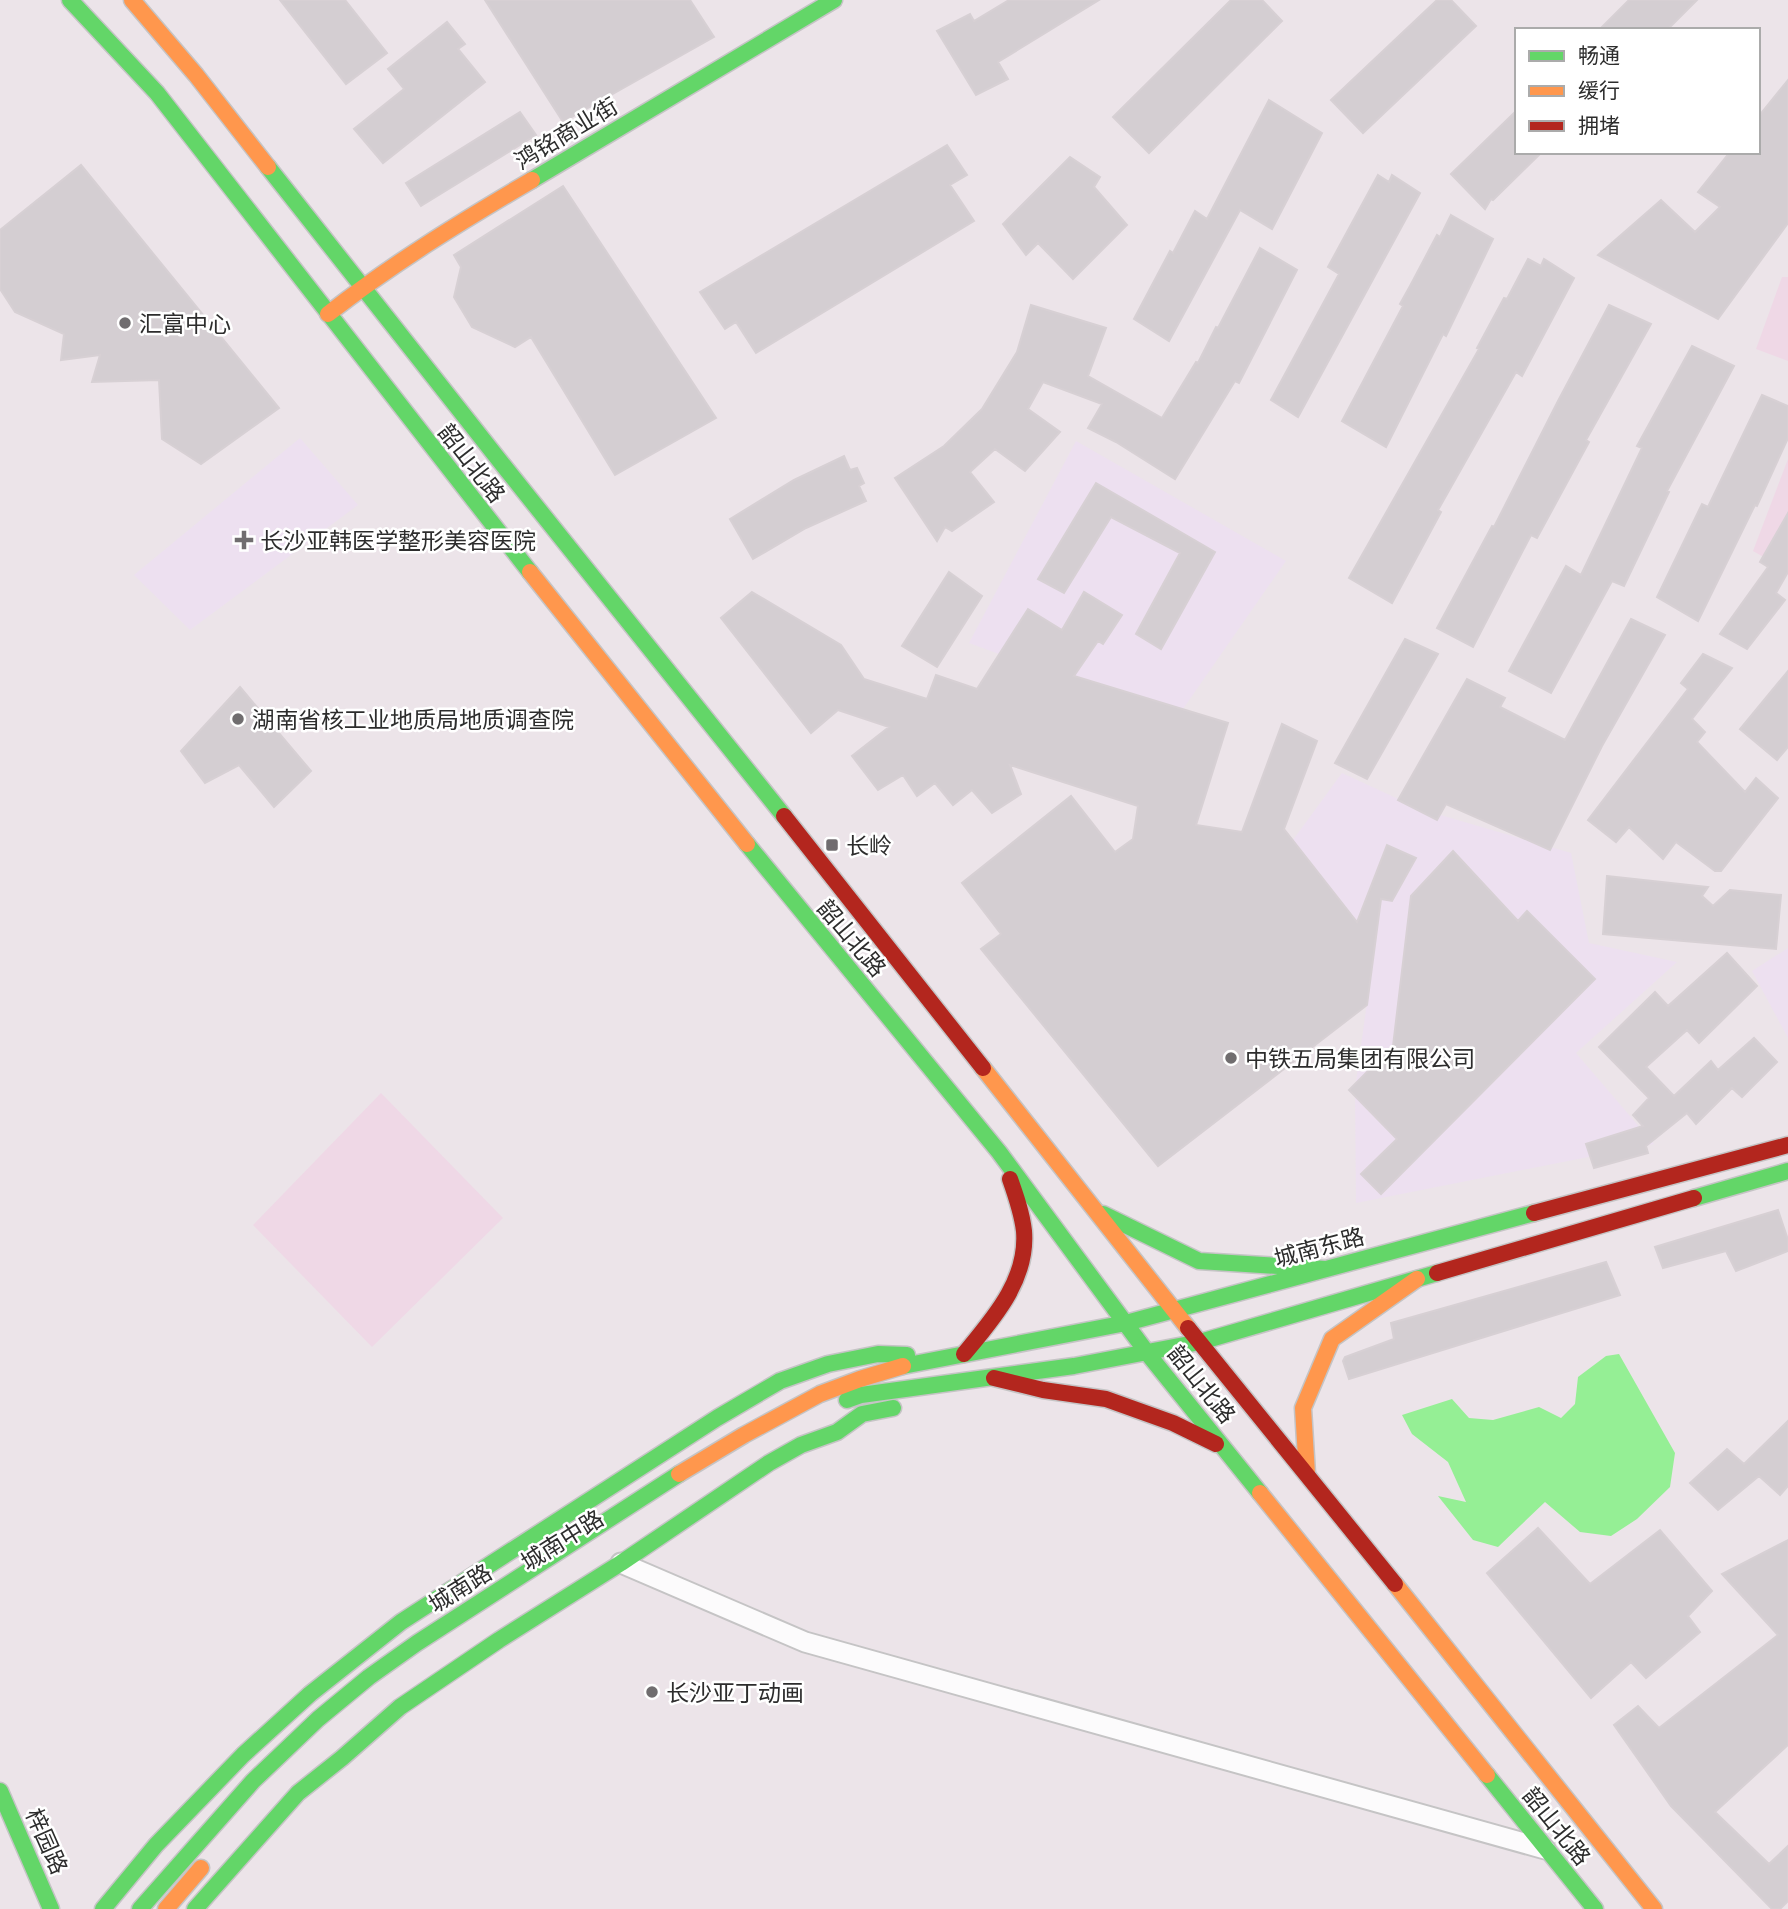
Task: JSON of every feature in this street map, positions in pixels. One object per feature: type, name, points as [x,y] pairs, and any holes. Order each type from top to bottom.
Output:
[{"type":"main road","name":"韶山北路","points":[[70,0],[157,93],[466,492],[768,870],[999,1152],[1148,1354],[1595,1909]]},
{"type":"main road","name":"韶山北路","points":[[132,0],[196,75],[1173,1309],[1654,1909]]},
{"type":"main road","name":"鸿铭商业街","points":[[328,314],[363,287],[471,216],[834,0]]},
{"type":"main road","name":"城南东路","points":[[860,1387],[904,1366],[1126,1323],[1788,1145]]},
{"type":"main road","points":[[103,1909],[156,1845],[243,1755],[310,1694],[401,1622],[541,1530],[780,1381],[828,1364],[878,1354],[960,1355],[1002,1307],[1015,1286],[1022,1266],[1025,1244],[1019,1201],[999,1152]]},
{"type":"main road","points":[[833,1406],[860,1387],[971,1382],[1148,1354],[1200,1342],[1788,1171]]},
{"type":"main road","points":[[1095,1209],[1199,1261],[1325,1269]]},
{"type":"main road","points":[[1307,1474],[1303,1408],[1332,1339],[1416,1279]]},
{"type":"main road","points":[[994,1378],[1043,1390],[1106,1399],[1173,1423],[1210,1440],[1228,1452]]},
{"type":"main road","points":[[195,1909],[298,1793],[400,1707],[769,1463],[801,1445],[837,1432],[862,1414],[909,1405],[971,1382]]},
{"type":"main road","name":"城南路","points":[[140,1909],[253,1781],[318,1719],[369,1677],[417,1643],[744,1435],[820,1394],[860,1387]]},
{"type":"main road","points":[[756,1446],[778,1432],[811,1417]]},
{"type":"main road","name":"城南中路","points":[[466,1630],[609,1538]]},
{"type":"main road","name":"梓园路","points":[[0,1791],[51,1909]]},
{"type":"main road","points":[[166,1909],[208,1860]]},
{"type":"street","points":[[621,1563],[805,1643],[1547,1850]]},
{"type":"shaded area","points":[[1782,277],[1788,277],[1788,361],[1756,349]]},
{"type":"shaded area","name":"长沙亚韩医学整形美容医院","points":[[300,438],[358,505],[190,630],[134,575]]},
{"type":"shaded area","points":[[1076,441],[1286,561],[1176,719],[969,643]]},
{"type":"shaded area","points":[[1788,459],[1788,571],[1753,551]]},
{"type":"shaded area","points":[[1342,773],[1420,809],[1571,853],[1589,943],[1677,962],[1576,1053],[1654,1144],[1356,1203],[1355,1089],[1375,945],[1293,840]]},
{"type":"shaded area","points":[[1788,948],[1788,1038],[1752,971]]},
{"type":"shaded area","points":[[381,1093],[503,1218],[372,1347],[253,1225]]},
{"type":"shaded area","points":[[1619,1354],[1675,1453],[1670,1487],[1637,1519],[1611,1536],[1580,1532],[1545,1502],[1498,1547],[1473,1540],[1438,1496],[1466,1502],[1448,1462],[1412,1434],[1402,1415],[1452,1399],[1469,1418],[1493,1420],[1539,1407],[1561,1418],[1575,1404],[1578,1377],[1606,1356]]},
{"type":"building","points":[[280,0],[345,0],[387,53],[346,84]]},
{"type":"building","points":[[485,0],[690,0],[714,37],[563,122]]},
{"type":"building","points":[[1009,0],[1099,0],[998,62],[1008,79],[976,95],[937,31],[970,14],[974,21]]},
{"type":"building","points":[[1231,0],[1262,0],[1282,21],[1149,153],[1113,117]]},
{"type":"building","points":[[1437,0],[1451,0],[1476,26],[1363,133],[1331,100]]},
{"type":"building","points":[[1629,0],[1697,0],[1669,28],[1601,28]]},
{"type":"building","points":[[447,22],[465,44],[458,49],[485,82],[383,163],[354,129],[404,89],[388,69]]},
{"type":"building","points":[[1788,80],[1788,223],[1718,319],[1598,255],[1661,200],[1695,232],[1720,207],[1698,192],[1728,154],[1760,154],[1760,115]]},
{"type":"building","points":[[1269,100],[1322,133],[1272,229],[1240,210],[1169,341],[1134,319],[1195,211],[1207,219]]},
{"type":"building","points":[[520,112],[536,135],[421,206],[406,183]]},
{"type":"building","points":[[1515,112],[1515,154],[1540,154],[1491,199],[1485,209],[1451,174]]},
{"type":"building","points":[[947,145],[967,175],[950,185],[974,221],[756,353],[736,322],[725,329],[700,292]]},
{"type":"building","points":[[1070,157],[1100,177],[1094,187],[1127,225],[1073,279],[1038,243],[1026,255],[1003,224]]},
{"type":"building","name":"汇富中心","points":[[81,165],[279,408],[201,464],[162,439],[159,380],[92,382],[100,355],[61,360],[64,334],[15,312],[0,289],[0,230]]},
{"type":"building","points":[[1378,175],[1389,182],[1392,175],[1420,193],[1298,417],[1271,400],[1339,274],[1328,267]]},
{"type":"building","points":[[563,186],[716,418],[615,475],[531,337],[515,347],[472,327],[454,297],[461,267],[454,255]]},
{"type":"building","points":[[1451,215],[1493,239],[1446,336],[1443,334],[1386,447],[1342,421],[1403,306],[1400,304],[1437,235],[1440,237]]},
{"type":"building","points":[[1260,248],[1297,270],[1239,383],[1235,381],[1175,479],[1088,428],[1102,404],[1043,382],[1028,409],[1060,432],[1025,471],[995,449],[970,472],[994,502],[952,531],[945,527],[937,541],[895,478],[944,446],[982,409],[1017,352],[1031,305],[1106,328],[1088,376],[1162,418],[1196,362],[1198,363]]},
{"type":"building","points":[[1528,259],[1541,266],[1544,259],[1574,278],[1522,376],[1516,372],[1438,510],[1441,512],[1392,603],[1349,578]]},
{"type":"building","points":[[1609,305],[1651,324],[1586,440],[1589,442],[1537,538],[1531,535],[1473,647],[1437,628],[1492,526],[1494,527]]},
{"type":"building","points":[[1692,346],[1734,366],[1667,491],[1669,492],[1624,586],[1612,581],[1551,693],[1509,671],[1566,566],[1581,575],[1642,448],[1637,446]]},
{"type":"building","points":[[1762,395],[1788,406],[1788,438],[1757,506],[1755,505],[1698,621],[1657,597],[1702,504],[1708,507]]},
{"type":"building","points":[[844,456],[850,470],[857,468],[864,483],[859,486],[866,501],[806,528],[753,559],[730,519],[794,480]]},
{"type":"building","points":[[1096,483],[1215,552],[1161,649],[1136,634],[1180,553],[1111,517],[1064,593],[1038,579]]},
{"type":"building","points":[[1788,513],[1788,572],[1776,593],[1785,600],[1747,649],[1720,634],[1768,567],[1760,562]]},
{"type":"building","points":[[949,572],[982,596],[937,667],[902,646]]},
{"type":"building","points":[[752,592],[841,645],[864,679],[927,699],[936,675],[977,689],[1028,609],[1062,630],[1084,592],[1122,615],[1103,644],[1098,641],[1074,676],[1228,723],[1196,825],[1242,832],[1282,724],[1317,741],[1284,829],[1357,922],[1387,845],[1416,858],[1392,901],[1381,899],[1367,1005],[1158,1166],[981,949],[1001,934],[962,883],[1071,796],[1115,852],[1133,839],[1138,806],[1010,765],[1021,794],[992,813],[972,790],[953,805],[935,783],[917,796],[903,775],[878,790],[852,756],[889,727],[838,710],[811,733],[721,618]]},
{"type":"building","points":[[1631,619],[1665,635],[1602,746],[1550,850],[1446,804],[1437,820],[1398,800],[1467,679],[1505,698],[1500,707],[1565,740]]},
{"type":"building","points":[[1405,639],[1438,654],[1367,779],[1335,763]]},
{"type":"building","points":[[1703,654],[1732,668],[1692,719],[1705,732],[1697,742],[1745,792],[1756,778],[1778,798],[1721,871],[1715,871],[1676,842],[1663,859],[1629,827],[1616,842],[1588,820],[1688,689],[1681,683]]},
{"type":"building","points":[[1788,671],[1788,747],[1777,760],[1740,729]]},
{"type":"building","name":"湖南省核工业地质局地质调查院","points":[[240,687],[311,771],[274,807],[239,765],[205,783],[181,751]]},
{"type":"building","points":[[1453,851],[1518,921],[1527,911],[1595,979],[1381,1194],[1361,1174],[1397,1139],[1349,1090],[1393,1046],[1411,896]]},
{"type":"building","points":[[1607,876],[1708,887],[1702,896],[1713,906],[1730,890],[1781,895],[1776,949],[1603,934]]},
{"type":"building","points":[[1727,953],[1757,986],[1699,1043],[1687,1030],[1646,1067],[1674,1096],[1711,1061],[1718,1070],[1754,1038],[1777,1062],[1742,1097],[1732,1088],[1696,1124],[1687,1113],[1646,1146],[1648,1153],[1594,1168],[1586,1144],[1643,1126],[1633,1115],[1649,1098],[1599,1047],[1655,992],[1668,1006]]},
{"type":"building","points":[[1778,1210],[1788,1240],[1788,1251],[1736,1271],[1726,1251],[1663,1268],[1655,1247]]},
{"type":"building","points":[[1606,1262],[1620,1295],[1349,1379],[1343,1361],[1345,1357],[1394,1339],[1391,1323]]},
{"type":"building","points":[[1788,1421],[1788,1486],[1780,1495],[1759,1476],[1718,1510],[1690,1483],[1727,1449],[1744,1464]]},
{"type":"building","points":[[1538,1528],[1590,1584],[1660,1530],[1712,1591],[1688,1616],[1700,1632],[1646,1678],[1631,1662],[1591,1698],[1487,1573]]},
{"type":"building","points":[[1788,1540],[1788,1745],[1715,1812],[1769,1864],[1788,1846],[1788,1901],[1780,1909],[1772,1909],[1671,1806],[1614,1725],[1638,1706],[1659,1728],[1778,1635],[1722,1574]]},
{"type":"traffic: fast","points":[[70,0],[157,93],[530,572]]},
{"type":"traffic: fast","points":[[532,180],[834,0]]},
{"type":"traffic: fast","points":[[268,167],[784,816]]},
{"type":"traffic: fast","points":[[747,844],[999,1152],[1148,1354],[1260,1493]]},
{"type":"traffic: fast","points":[[1694,1198],[1788,1171]]},
{"type":"traffic: fast","points":[[903,1366],[1126,1323],[1534,1213]]},
{"type":"traffic: fast","points":[[1103,1214],[1199,1261],[1325,1269]]},
{"type":"traffic: fast","points":[[847,1400],[861,1395],[1074,1366],[1200,1342],[1437,1273]]},
{"type":"traffic: fast","points":[[103,1909],[156,1845],[243,1755],[310,1694],[401,1622],[717,1418],[780,1381],[828,1364],[878,1354],[907,1355]]},
{"type":"traffic: fast","points":[[195,1909],[298,1793],[400,1707],[769,1463],[801,1445],[837,1432],[862,1414],[893,1408]]},
{"type":"traffic: fast","points":[[140,1909],[253,1781],[318,1719],[369,1677],[417,1643],[679,1474]]},
{"type":"traffic: fast","points":[[1487,1775],[1595,1909]]},
{"type":"traffic: fast","points":[[0,1791],[51,1909]]},
{"type":"traffic: slow","points":[[132,0],[196,75],[268,167]]},
{"type":"traffic: slow","points":[[328,314],[428,244],[532,180]]},
{"type":"traffic: slow","points":[[530,572],[747,844]]},
{"type":"traffic: slow","points":[[983,1068],[1188,1328]]},
{"type":"traffic: slow","points":[[1307,1474],[1303,1408],[1332,1339],[1417,1279]]},
{"type":"traffic: slow","points":[[679,1474],[820,1394],[903,1366]]},
{"type":"traffic: slow","points":[[1260,1493],[1487,1775]]},
{"type":"traffic: slow","points":[[1395,1584],[1654,1909]]},
{"type":"traffic: slow","points":[[166,1909],[201,1868]]},
{"type":"traffic: jam","points":[[784,816],[983,1068]]},
{"type":"traffic: jam","points":[[1534,1213],[1788,1145]]},
{"type":"traffic: jam","points":[[964,1354],[997,1313],[1020,1266],[1024,1231],[1010,1179]]},
{"type":"traffic: jam","points":[[1437,1273],[1694,1198]]},
{"type":"traffic: jam","points":[[1188,1328],[1395,1584]]},
{"type":"traffic: jam","points":[[994,1378],[1043,1390],[1106,1399],[1173,1423],[1216,1444]]},
{"type":"place","name":"汇富中心","points":[[125,323]]},
{"type":"place","name":"长沙亚韩医学整形美容医院","points":[[244,540]]},
{"type":"place","name":"湖南省核工业地质局地质调查院","points":[[238,719]]},
{"type":"place","name":"长岭","points":[[832,845]]},
{"type":"place","name":"中铁五局集团有限公司","points":[[1231,1058]]},
{"type":"place","name":"长沙亚丁动画","points":[[652,1692]]}]
